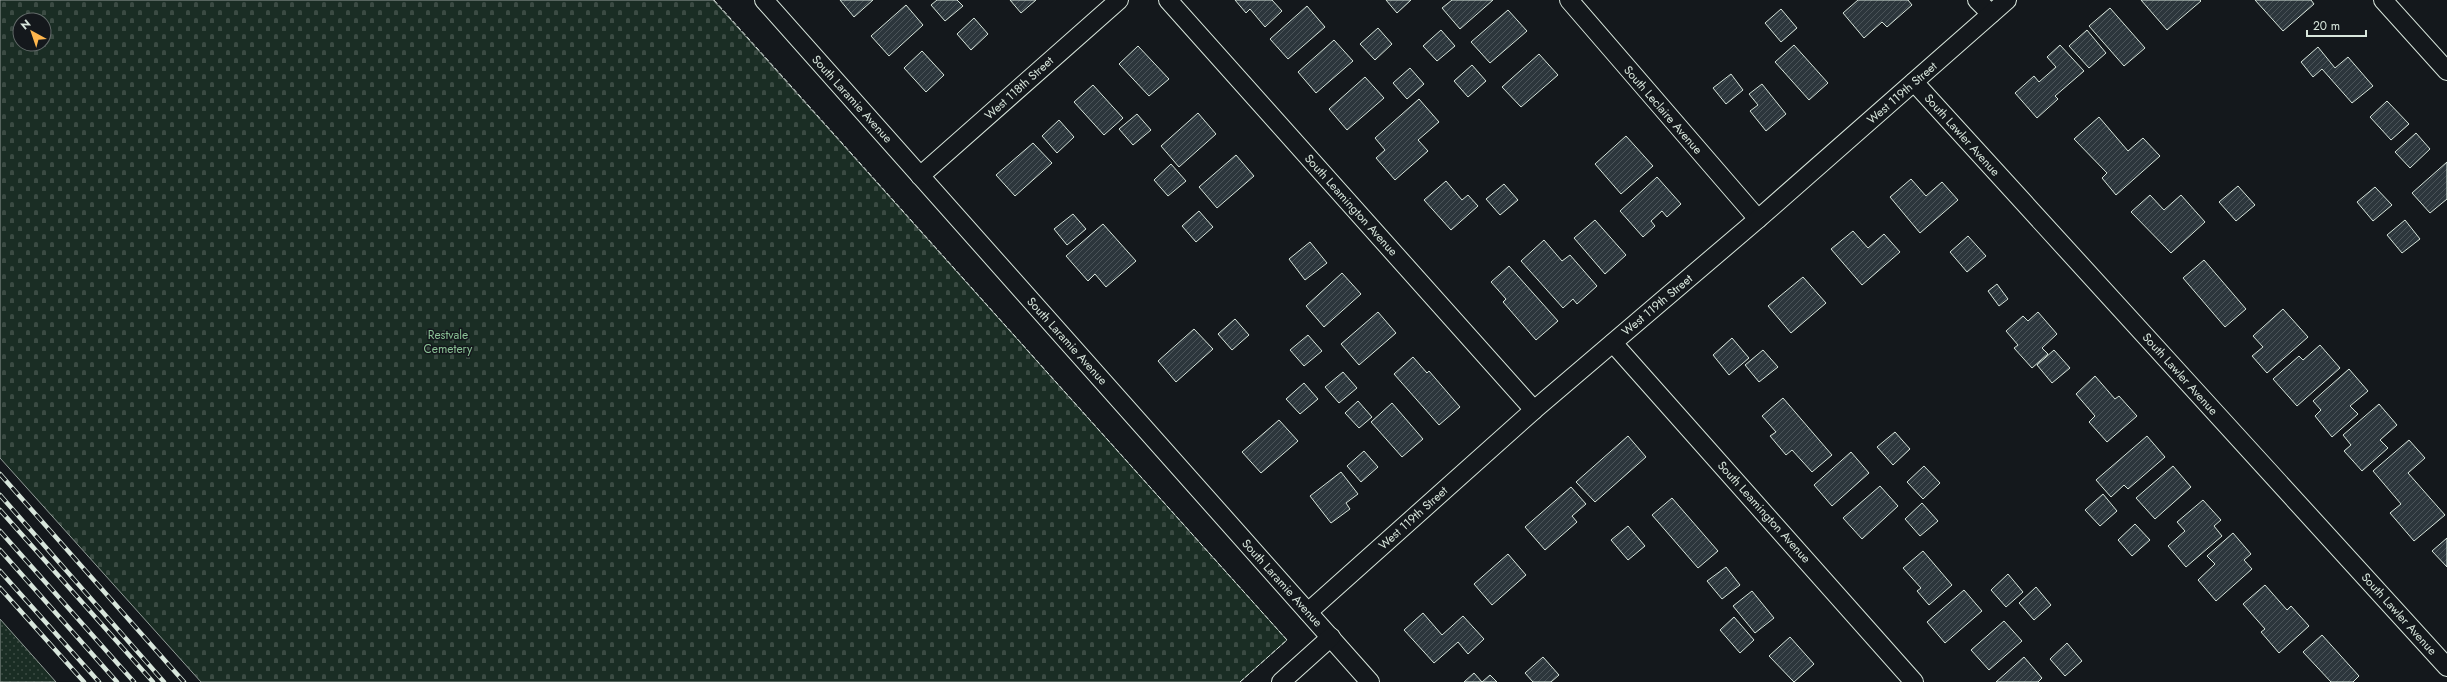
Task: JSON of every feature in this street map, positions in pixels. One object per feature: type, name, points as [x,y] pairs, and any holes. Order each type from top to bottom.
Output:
[{"type":"street","name":"South Laramie Avenue","points":[[764,0],[1370,682]]},
{"type":"street","name":"West 118th Street","points":[[920,176],[1119,0]]},
{"type":"street","name":"South Leamington Avenue","points":[[1168,0],[1534,410]]},
{"type":"street","name":"South Leclaire Avenue","points":[[1569,0],[1758,220]]},
{"type":"street","points":[[1978,0],[1990,14]]},
{"type":"street","name":"West 119th Street","points":[[1308,612],[1534,410],[1758,220],[2007,0]]},
{"type":"street","points":[[2382,0],[2447,71]]},
{"type":"street","name":"South Lawler Avenue","points":[[1914,82],[2447,667]]},
{"type":"street","name":"South Leamington Avenue","points":[[1613,343],[1914,682]]},
{"type":"street","points":[[1281,682],[1331,638]]},
{"type":"green space","name":"Restvale Cemetery","points":[[0,0],[713,0],[1287,640],[1240,682],[201,682],[0,458]]},
{"type":"green space","points":[[0,619],[56,682],[0,682]]},
{"type":"building","points":[[840,0],[873,0],[854,17]]},
{"type":"building","points":[[937,0],[957,0],[963,6],[945,21],[931,5]]},
{"type":"building","points":[[1010,0],[1036,0],[1021,13]]},
{"type":"building","points":[[1235,0],[1272,0],[1282,11],[1265,27],[1250,9],[1246,13]]},
{"type":"building","points":[[1386,0],[1411,0],[1397,13]]},
{"type":"building","points":[[1452,0],[1493,0],[1460,29],[1442,8]]},
{"type":"building","points":[[1858,0],[1908,0],[1912,5],[1887,27],[1882,22],[1864,38],[1843,13]]},
{"type":"building","points":[[2141,0],[2200,0],[2201,1],[2167,30]]},
{"type":"building","points":[[2255,0],[2311,0],[2314,4],[2283,31]]},
{"type":"building","points":[[906,5],[923,25],[889,56],[871,36]]},
{"type":"building","points":[[1307,6],[1325,27],[1288,59],[1270,39]]},
{"type":"building","points":[[2110,8],[2145,48],[2124,66],[2089,26]]},
{"type":"building","points":[[1781,9],[1797,28],[1781,42],[1765,23]]},
{"type":"building","points":[[1508,10],[1527,31],[1490,63],[1471,42]]},
{"type":"building","points":[[974,18],[988,34],[971,50],[957,34]]},
{"type":"building","points":[[1378,28],[1392,44],[1375,60],[1360,44]]},
{"type":"building","points":[[1441,30],[1455,46],[1437,61],[1423,46]]},
{"type":"building","points":[[2087,30],[2106,53],[2089,68],[2069,46]]},
{"type":"building","points":[[1334,40],[1353,61],[1316,93],[1298,72]]},
{"type":"building","points":[[1794,45],[1828,83],[1809,100],[1775,62]]},
{"type":"building","points":[[2060,45],[2084,71],[2055,96],[2058,99],[2037,118],[2015,93],[2034,76],[2039,82],[2056,67],[2047,57]]},
{"type":"building","points":[[1138,46],[1169,79],[1149,96],[1119,64]]},
{"type":"building","points":[[2318,47],[2335,68],[2348,57],[2373,86],[2352,103],[2322,69],[2313,77],[2301,62]]},
{"type":"building","points":[[922,51],[944,75],[926,92],[904,68]]},
{"type":"building","points":[[1539,54],[1558,75],[1521,107],[1502,87]]},
{"type":"building","points":[[1472,65],[1486,81],[1468,97],[1454,81]]},
{"type":"building","points":[[1410,68],[1424,84],[1407,99],[1393,83]]},
{"type":"building","points":[[1731,74],[1743,90],[1726,104],[1713,88]]},
{"type":"building","points":[[1365,77],[1384,98],[1347,130],[1329,109]]},
{"type":"building","points":[[1762,84],[1786,114],[1766,131],[1750,111],[1758,105],[1749,94]]},
{"type":"building","points":[[1093,85],[1123,118],[1104,135],[1074,102]]},
{"type":"building","points":[[1419,99],[1439,122],[1418,140],[1428,151],[1395,180],[1376,158],[1385,150],[1375,138]]},
{"type":"building","points":[[2387,101],[2409,124],[2391,140],[2370,117]]},
{"type":"building","points":[[1198,113],[1216,134],[1179,167],[1161,146]]},
{"type":"building","points":[[1137,114],[1151,130],[1133,145],[1119,129]]},
{"type":"building","points":[[2099,117],[2128,151],[2143,138],[2160,156],[2116,195],[2102,178],[2107,173],[2074,139]]},
{"type":"building","points":[[1059,120],[1074,137],[1057,153],[1042,136]]},
{"type":"building","points":[[2416,133],[2430,149],[2410,168],[2395,152]]},
{"type":"building","points":[[1626,136],[1653,166],[1621,194],[1595,164]]},
{"type":"building","points":[[1033,143],[1052,163],[1015,196],[996,175]]},
{"type":"building","points":[[1236,155],[1254,176],[1217,208],[1199,187]]},
{"type":"building","points":[[2447,162],[2447,199],[2430,213],[2412,193]]},
{"type":"building","points":[[1171,164],[1186,181],[1168,196],[1154,180]]},
{"type":"building","points":[[1657,177],[1681,204],[1667,217],[1662,211],[1651,221],[1655,226],[1643,237],[1620,211]]},
{"type":"building","points":[[1911,179],[1926,196],[1942,182],[1958,200],[1920,233],[1890,197]]},
{"type":"building","points":[[1446,181],[1462,200],[1468,195],[1478,206],[1451,230],[1424,200]]},
{"type":"building","points":[[1504,184],[1518,200],[1500,215],[1486,199]]},
{"type":"building","points":[[2238,186],[2255,205],[2236,221],[2219,202]]},
{"type":"building","points":[[2375,187],[2392,205],[2373,221],[2357,202]]},
{"type":"building","points":[[2150,195],[2164,210],[2181,195],[2205,222],[2171,253],[2131,212]]},
{"type":"building","points":[[1199,211],[1213,227],[1196,242],[1182,226]]},
{"type":"building","points":[[1073,214],[1086,229],[1067,245],[1054,229]]},
{"type":"building","points":[[1595,220],[1626,255],[1605,274],[1574,238]]},
{"type":"building","points":[[2405,220],[2420,239],[2402,253],[2387,235]]},
{"type":"building","points":[[1103,224],[1136,261],[1106,287],[1095,274],[1088,281],[1066,256]]},
{"type":"building","points":[[1853,231],[1868,248],[1884,234],[1900,252],[1862,285],[1831,249]]},
{"type":"building","points":[[1968,236],[1986,256],[1967,272],[1950,252]]},
{"type":"building","points":[[1544,240],[1562,261],[1570,255],[1597,286],[1577,304],[1573,299],[1563,308],[1521,261]]},
{"type":"building","points":[[1310,242],[1327,263],[1305,280],[1289,259]]},
{"type":"building","points":[[2204,260],[2246,309],[2225,327],[2183,278]]},
{"type":"building","points":[[1509,266],[1558,321],[1536,340],[1503,302],[1506,299],[1491,282]]},
{"type":"building","points":[[1342,273],[1361,294],[1324,327],[1306,306]]},
{"type":"building","points":[[1803,277],[1826,303],[1791,333],[1768,306]]},
{"type":"building","points":[[1997,284],[2008,299],[1999,306],[1988,291]]},
{"type":"building","points":[[2283,309],[2308,337],[2267,373],[2252,356],[2263,347],[2253,336]]},
{"type":"building","points":[[1378,312],[1396,333],[1359,365],[1341,344]]},
{"type":"building","points":[[2038,312],[2057,334],[2042,348],[2048,354],[2032,368],[2014,348],[2018,345],[2006,331],[2023,316],[2028,321]]},
{"type":"building","points":[[1235,319],[1249,335],[1232,350],[1218,334]]},
{"type":"building","points":[[1194,329],[1213,349],[1176,382],[1158,361]]},
{"type":"building","points":[[1308,335],[1322,351],[1304,366],[1290,350]]},
{"type":"building","points":[[1732,338],[1749,358],[1729,375],[1713,355]]},
{"type":"building","points":[[2320,345],[2340,368],[2297,406],[2273,379],[2299,356],[2303,360]]},
{"type":"building","points":[[1763,350],[1778,367],[1759,382],[1745,365]]},
{"type":"building","points":[[2054,350],[2070,368],[2052,383],[2037,365]]},
{"type":"building","points":[[1413,357],[1427,373],[1429,371],[1460,407],[1439,425],[1394,374]]},
{"type":"building","points":[[2349,369],[2368,391],[2350,406],[2358,414],[2332,437],[2315,416],[2321,410],[2313,401]]},
{"type":"building","points":[[1343,372],[1357,388],[1339,403],[1325,387]]},
{"type":"building","points":[[2095,376],[2115,399],[2119,396],[2137,416],[2107,442],[2089,422],[2095,416],[2076,394]]},
{"type":"building","points":[[1304,383],[1318,399],[1300,414],[1286,399]]},
{"type":"building","points":[[1783,398],[1832,455],[1812,472],[1792,450],[1786,455],[1770,436],[1776,432],[1762,416]]},
{"type":"building","points":[[1358,401],[1372,417],[1359,428],[1345,413]]},
{"type":"building","points":[[1392,403],[1423,439],[1402,457],[1371,422]]},
{"type":"building","points":[[2379,404],[2397,425],[2380,440],[2388,448],[2362,471],[2344,451],[2351,445],[2343,435]]},
{"type":"building","points":[[1279,420],[1298,441],[1261,473],[1242,452]]},
{"type":"building","points":[[1895,432],[1910,449],[1893,465],[1877,447]]},
{"type":"building","points":[[1628,436],[1646,457],[1595,502],[1576,482]]},
{"type":"building","points":[[2147,436],[2165,457],[2128,489],[2124,485],[2111,497],[2096,480]]},
{"type":"building","points":[[2409,440],[2425,458],[2408,473],[2445,515],[2414,541],[2390,513],[2401,504],[2373,471]]},
{"type":"building","points":[[1364,451],[1378,467],[1361,482],[1347,466]]},
{"type":"building","points":[[1851,452],[1869,473],[1832,506],[1814,485]]},
{"type":"building","points":[[1924,466],[1940,483],[1923,499],[1907,482]]},
{"type":"building","points":[[2173,466],[2191,487],[2155,519],[2136,498]]},
{"type":"building","points":[[1341,472],[1358,494],[1346,503],[1350,509],[1331,523],[1310,496]]},
{"type":"building","points":[[1880,486],[1898,506],[1862,539],[1843,518]]},
{"type":"building","points":[[1571,487],[1586,504],[1572,516],[1577,522],[1545,550],[1525,527]]},
{"type":"building","points":[[2103,494],[2117,511],[2100,526],[2085,510]]},
{"type":"building","points":[[1672,498],[1718,551],[1698,568],[1652,515]]},
{"type":"building","points":[[2203,500],[2221,520],[2214,526],[2222,536],[2186,567],[2168,546],[2185,531],[2177,522]]},
{"type":"building","points":[[1922,503],[1938,521],[1920,536],[1905,519]]},
{"type":"building","points":[[2135,524],[2150,540],[2132,556],[2118,540]]},
{"type":"building","points":[[1628,526],[1645,546],[1628,560],[1611,540]]},
{"type":"building","points":[[2233,533],[2251,554],[2244,560],[2252,569],[2216,601],[2198,580],[2215,564],[2207,556]]},
{"type":"building","points":[[2447,538],[2447,567],[2432,551]]},
{"type":"building","points":[[1923,551],[1952,585],[1929,605],[1917,591],[1921,588],[1903,568]]},
{"type":"building","points":[[1508,554],[1526,575],[1492,605],[1474,584]]},
{"type":"building","points":[[1726,567],[1740,585],[1722,599],[1707,581]]},
{"type":"building","points":[[2008,574],[2023,592],[2006,607],[1991,590]]},
{"type":"building","points":[[2265,585],[2287,610],[2291,606],[2309,626],[2279,653],[2261,632],[2265,629],[2243,604]]},
{"type":"building","points":[[2036,587],[2051,605],[2034,620],[2019,603]]},
{"type":"building","points":[[1964,590],[1982,611],[1945,643],[1927,622]]},
{"type":"building","points":[[1752,591],[1774,618],[1755,633],[1733,606]]},
{"type":"building","points":[[1423,613],[1442,635],[1463,616],[1484,639],[1468,654],[1458,642],[1434,663],[1404,630]]},
{"type":"building","points":[[1734,617],[1754,640],[1740,653],[1720,630]]},
{"type":"building","points":[[2004,621],[2022,641],[1989,670],[1971,650]]},
{"type":"building","points":[[2322,635],[2359,676],[2353,682],[2331,682],[2303,652]]},
{"type":"building","points":[[1790,637],[1814,664],[1794,682],[1769,656]]},
{"type":"building","points":[[2067,643],[2082,661],[2065,676],[2050,659]]},
{"type":"building","points":[[1543,657],[1559,675],[1551,682],[1533,682],[1525,673]]},
{"type":"building","points":[[2024,657],[2042,678],[2038,682],[1996,682]]},
{"type":"building","points":[[1474,673],[1482,682],[1464,682]]},
{"type":"building","points":[[1490,675],[1497,682],[1482,682]]},
{"type":"railway","points":[[0,474],[184,682]]},
{"type":"railway","points":[[0,495],[164,682]]},
{"type":"railway","points":[[0,510],[153,682]]},
{"type":"railway","points":[[0,531],[134,682]]},
{"type":"railway","points":[[0,550],[117,682]]},
{"type":"railway","points":[[0,571],[99,682]]},
{"type":"railway","points":[[0,588],[84,682]]},
{"type":"fence","points":[[714,0],[1287,640],[1240,682]]}]
